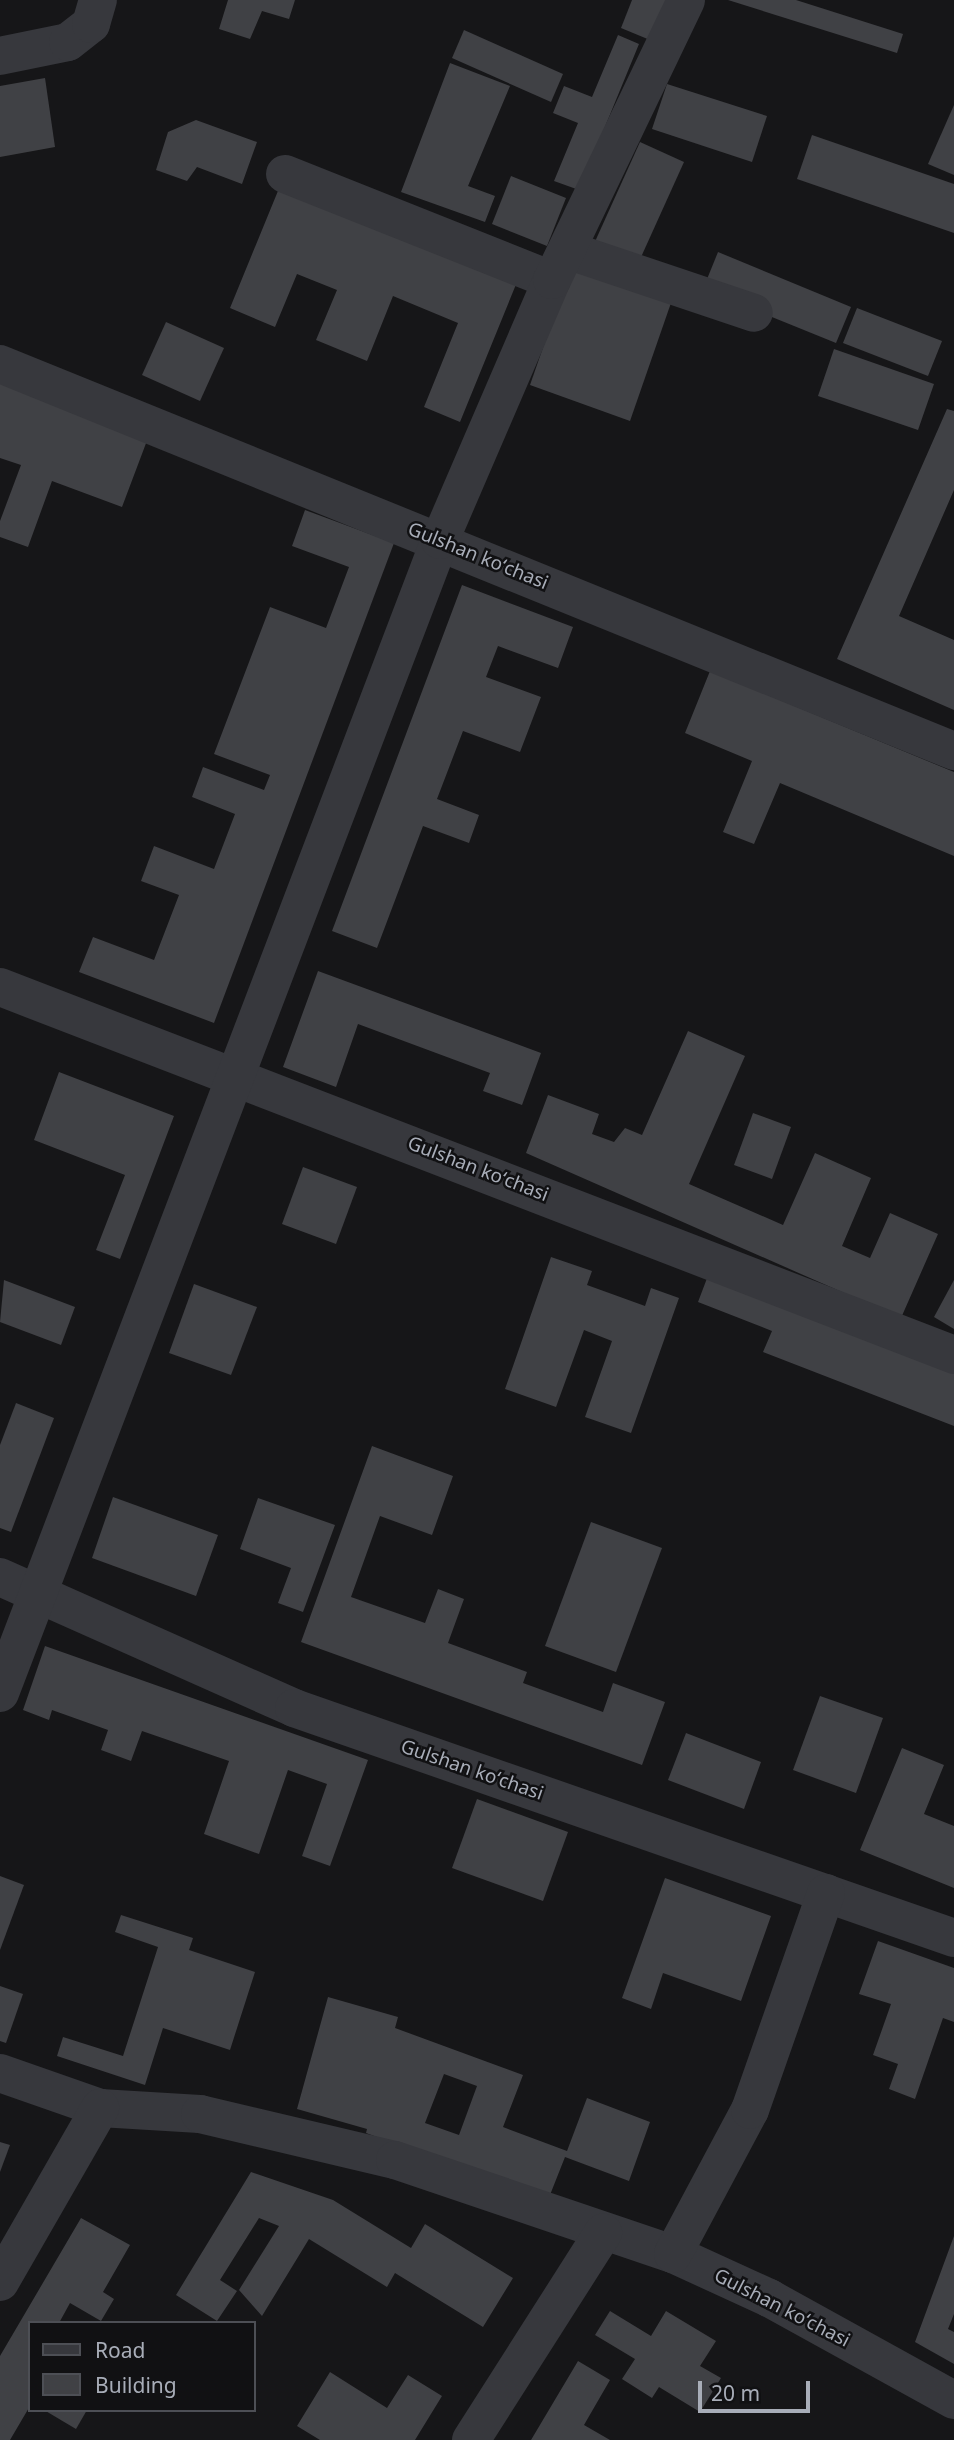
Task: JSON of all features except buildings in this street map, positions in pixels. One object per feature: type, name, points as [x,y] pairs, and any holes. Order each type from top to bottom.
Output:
[{"type":"street","points":[[0,55],[68,42],[91,24],[98,0]]},
{"type":"street","points":[[0,1693],[41,1593],[233,1074],[440,540],[559,265],[686,0]]},
{"type":"street","points":[[285,174],[559,265],[754,313]]},
{"type":"street","name":"Gulshan koʻchasi","points":[[0,363],[954,751]]},
{"type":"street","name":"Gulshan koʻchasi","points":[[0,987],[233,1074],[954,1354]]},
{"type":"street","name":"Gulshan koʻchasi","points":[[0,1577],[294,1707],[954,1938]]},
{"type":"street","points":[[673,2254],[750,2110],[826,1893]]},
{"type":"street","name":"Gulshan koʻchasi","points":[[0,2073],[100,2108],[200,2115],[395,2160],[603,2233],[673,2254],[769,2298],[954,2400]]},
{"type":"street","points":[[0,2282],[100,2108]]},
{"type":"street","points":[[471,2440],[603,2233]]}]
